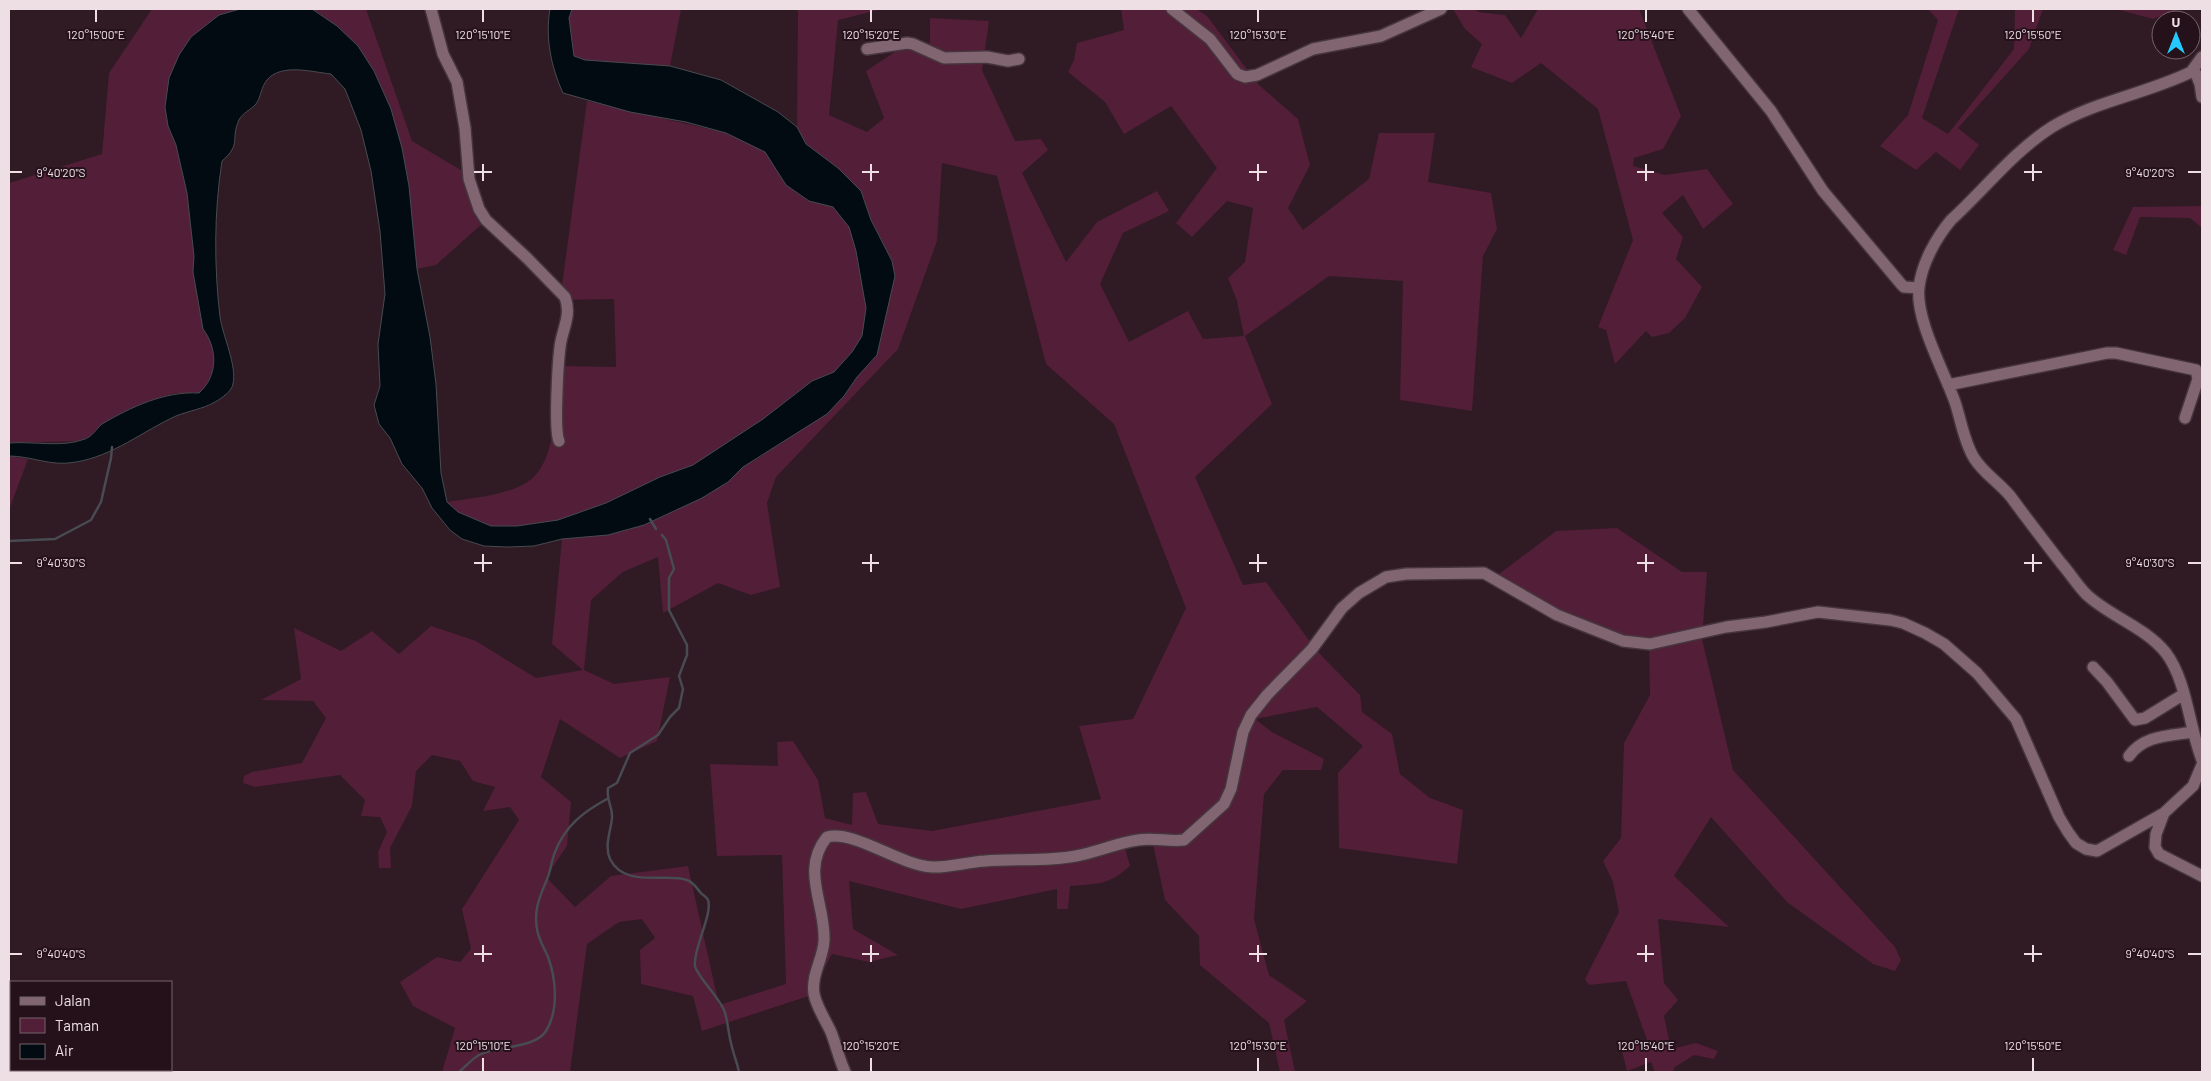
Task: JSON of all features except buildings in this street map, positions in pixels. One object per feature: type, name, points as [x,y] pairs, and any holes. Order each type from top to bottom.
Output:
[{"type":"street","points":[[431,9],[443,54],[457,82],[465,128],[469,179],[479,209],[486,220],[558,290],[567,303],[568,318],[560,346],[557,415],[557,437],[559,441]]},
{"type":"street","points":[[1172,9],[1210,39],[1237,74],[1245,77],[1257,75],[1313,49],[1381,36],[1441,9]]},
{"type":"street","points":[[1688,9],[1771,111],[1823,191],[1840,212],[1904,287],[1919,288]]},
{"type":"street","points":[[868,49],[907,43],[944,58],[987,57],[1008,61],[1018,59]]},
{"type":"street","points":[[2202,57],[2197,72],[2202,97]]},
{"type":"street","points":[[2197,72],[2077,115],[2052,128],[2028,146],[1951,220],[1940,233],[1919,288],[1922,316],[1969,448],[1976,461],[2010,496],[2033,528],[2086,593],[2097,603],[2140,631],[2164,651],[2184,694],[2192,732],[2202,760]]},
{"type":"street","points":[[1948,385],[2107,353],[2116,353],[2196,370],[2198,379],[2185,418]]},
{"type":"street","points":[[845,1072],[829,1029],[817,1007],[814,991],[815,975],[824,942],[814,868],[817,853],[827,837],[842,837],[902,861],[920,866],[934,867],[1005,859],[1077,856],[1122,842],[1142,839],[1184,840],[1224,804],[1232,789],[1243,732],[1251,715],[1267,695],[1312,649],[1342,608],[1359,593],[1386,577],[1422,573],[1484,573],[1557,615],[1623,641],[1640,644],[1650,644],[1726,627],[1766,622],[1818,612],[1876,617],[1904,623],[1925,633],[1957,654],[1977,673],[2016,719],[2059,817],[2076,843],[2086,849],[2097,851],[2164,813],[2193,786],[2202,765]]},
{"type":"street","points":[[2093,667],[2107,682],[2135,720],[2145,718],[2184,694]]},
{"type":"street","points":[[2129,756],[2135,748],[2153,738],[2192,732]]},
{"type":"street","points":[[2164,813],[2156,834],[2155,847],[2160,854],[2202,876]]},
{"type":"green space","points":[[152,9],[243,9],[219,15],[191,37],[179,55],[169,78],[165,107],[168,126],[176,145],[187,193],[194,256],[193,272],[203,329],[212,345],[214,354],[213,371],[206,386],[199,393],[176,393],[155,399],[102,425],[92,436],[77,441],[9,443],[9,183],[102,154],[109,73]]},
{"type":"green space","points":[[312,9],[366,9],[412,141],[466,173],[483,223],[436,265],[417,269],[403,159],[395,124],[383,90],[366,59],[343,32]]},
{"type":"green space","points":[[572,9],[681,9],[670,66],[585,60],[574,56],[569,18]]},
{"type":"green space","points":[[798,9],[882,9],[838,20],[829,115],[867,132],[884,118],[866,71],[907,44],[930,53],[930,18],[989,21],[982,70],[1015,141],[1041,139],[1048,150],[1022,173],[1066,262],[1097,222],[1157,191],[1169,211],[1123,233],[1100,284],[1129,342],[1188,311],[1203,339],[1244,336],[1237,301],[1228,278],[1245,262],[1253,208],[1227,201],[1192,237],[1176,223],[1217,168],[1171,106],[1124,134],[1105,102],[1068,72],[1074,60],[1077,43],[1124,30],[1121,9],[1196,9],[1207,16],[1258,84],[1298,119],[1310,165],[1288,208],[1303,230],[1369,179],[1379,133],[1435,133],[1428,182],[1491,193],[1497,229],[1483,256],[1472,411],[1400,400],[1403,281],[1329,276],[1245,336],[1272,404],[1195,477],[1243,585],[1266,582],[1317,651],[1360,695],[1362,712],[1392,734],[1400,774],[1430,798],[1463,810],[1457,864],[1339,848],[1338,773],[1363,746],[1317,707],[1255,719],[1272,732],[1324,759],[1321,770],[1283,770],[1264,794],[1254,919],[1269,975],[1307,1001],[1284,1020],[1295,1072],[1280,1072],[1269,1023],[1200,965],[1199,936],[1165,900],[1153,844],[1125,848],[1130,866],[1116,877],[1095,884],[1070,886],[1068,909],[1057,909],[1057,889],[961,909],[849,881],[853,929],[898,955],[869,962],[832,954],[818,980],[815,994],[702,1031],[693,996],[641,984],[640,950],[655,938],[642,919],[619,922],[587,944],[570,1072],[442,1072],[455,1028],[413,1006],[400,982],[437,957],[460,962],[471,949],[462,909],[519,820],[510,807],[483,811],[495,787],[473,781],[460,761],[432,755],[416,771],[412,806],[390,848],[391,868],[379,868],[378,852],[387,832],[380,817],[361,816],[365,800],[340,775],[255,787],[243,783],[244,776],[252,772],[302,763],[326,718],[313,701],[261,700],[301,679],[294,628],[341,651],[372,631],[399,654],[431,626],[476,641],[536,678],[583,670],[552,644],[562,539],[608,535],[728,483],[743,467],[762,456],[844,396],[857,377],[877,355],[888,304],[892,261],[871,220],[861,191],[838,168],[806,144],[797,127]],"holes":[[[942,163],[997,176],[1046,364],[1114,424],[1186,608],[1133,719],[1079,726],[1101,799],[932,831],[878,824],[866,792],[853,793],[852,825],[825,818],[818,780],[793,741],[777,742],[778,766],[710,764],[717,856],[782,855],[786,984],[719,1005],[688,866],[611,876],[575,907],[546,877],[567,846],[571,802],[541,777],[560,719],[620,758],[657,741],[670,677],[614,684],[584,670],[591,600],[623,572],[658,557],[663,613],[718,583],[751,595],[780,587],[767,503],[776,477],[898,349],[937,241]]]},
{"type":"green space","points":[[1453,9],[1475,9],[1478,12],[1505,15],[1521,38],[1538,9],[1639,9],[1681,116],[1663,149],[1634,158],[1633,166],[1665,175],[1707,169],[1733,204],[1703,229],[1683,195],[1662,213],[1683,237],[1676,259],[1702,287],[1685,318],[1669,333],[1652,337],[1646,331],[1615,364],[1606,330],[1598,327],[1633,240],[1598,109],[1541,63],[1512,83],[1471,67],[1482,44],[1465,29]]},
{"type":"green space","points":[[1928,9],[1959,9],[1922,118],[1948,134],[2014,49],[2015,9],[2043,9],[2029,49],[1958,128],[1979,145],[1960,170],[1936,152],[1916,170],[1880,146],[1908,115],[1938,20]]},
{"type":"green space","points":[[2116,9],[2177,10],[2151,10],[2151,18]]},
{"type":"green space","points":[[587,101],[726,133],[765,152],[786,185],[809,201],[833,207],[849,227],[856,251],[866,308],[862,336],[852,352],[834,372],[812,381],[763,419],[693,465],[660,477],[606,503],[558,520],[517,526],[491,526],[458,512],[447,502],[508,491],[526,483],[537,474],[550,446],[553,430],[557,366],[616,367],[614,299],[560,300]]},
{"type":"green space","points":[[2202,206],[2202,228],[2190,218],[2140,217],[2126,255],[2113,250],[2133,207]]},
{"type":"green space","points":[[9,456],[28,459],[9,510]]},
{"type":"green space","points":[[1617,528],[1682,572],[1707,572],[1702,639],[1733,770],[1895,947],[1901,960],[1895,971],[1873,964],[1787,902],[1711,817],[1674,876],[1729,927],[1658,919],[1664,983],[1678,1000],[1664,1016],[1671,1049],[1696,1043],[1718,1051],[1714,1059],[1694,1055],[1675,1067],[1672,1072],[1655,1072],[1651,1062],[1627,1071],[1622,1051],[1647,1040],[1626,981],[1589,985],[1585,979],[1619,912],[1613,882],[1603,861],[1621,838],[1624,743],[1650,695],[1649,645],[1624,644],[1495,577],[1556,531]]},
{"type":"water","points":[[240,9],[312,9],[337,26],[358,46],[374,71],[391,109],[402,148],[409,186],[417,269],[430,337],[436,384],[441,473],[447,502],[458,512],[491,526],[517,526],[558,520],[606,503],[660,477],[693,465],[763,419],[812,381],[834,372],[852,352],[862,336],[866,308],[856,251],[849,227],[833,207],[809,201],[786,185],[765,152],[726,133],[686,122],[630,112],[563,93],[555,73],[550,52],[548,30],[550,9],[572,9],[569,18],[574,56],[585,60],[670,66],[721,80],[778,112],[797,127],[806,144],[838,168],[861,191],[871,220],[892,261],[895,276],[877,355],[827,414],[743,467],[728,482],[702,498],[644,525],[608,535],[562,539],[534,546],[484,546],[462,539],[450,530],[432,508],[422,488],[402,464],[390,438],[379,424],[374,405],[380,386],[378,344],[385,294],[380,231],[371,171],[361,130],[345,89],[331,74],[288,70],[273,75],[267,80],[256,104],[242,115],[239,120],[235,132],[234,146],[222,161],[217,200],[216,259],[220,317],[234,376],[231,389],[224,396],[210,404],[176,416],[115,449],[90,459],[58,463],[9,456],[9,443],[57,444],[76,442],[88,438],[102,424],[136,406],[161,397],[199,393],[210,379],[214,362],[211,345],[203,329],[193,272],[194,256],[187,193],[176,145],[168,126],[165,107],[169,78],[179,55],[191,37],[219,15]]},
{"type":"waterway","points":[[9,541],[55,539],[91,520],[101,502],[112,447]]},
{"type":"waterway","points":[[650,519],[656,529]]},
{"type":"waterway","points":[[662,535],[666,540],[674,569],[669,578],[669,610],[687,645],[687,655],[679,676],[683,689],[679,708],[670,717],[658,735],[630,753],[617,783],[608,788],[612,814],[608,854],[617,868],[625,874],[635,877],[687,880],[693,883],[707,899],[709,906],[708,914],[697,950],[695,966],[724,1010],[739,1072]]},
{"type":"waterway","points":[[459,1072],[479,1055],[534,1041],[546,1031],[553,1014],[555,994],[551,965],[537,929],[536,914],[539,900],[554,855],[564,835],[590,809],[607,799]]}]
